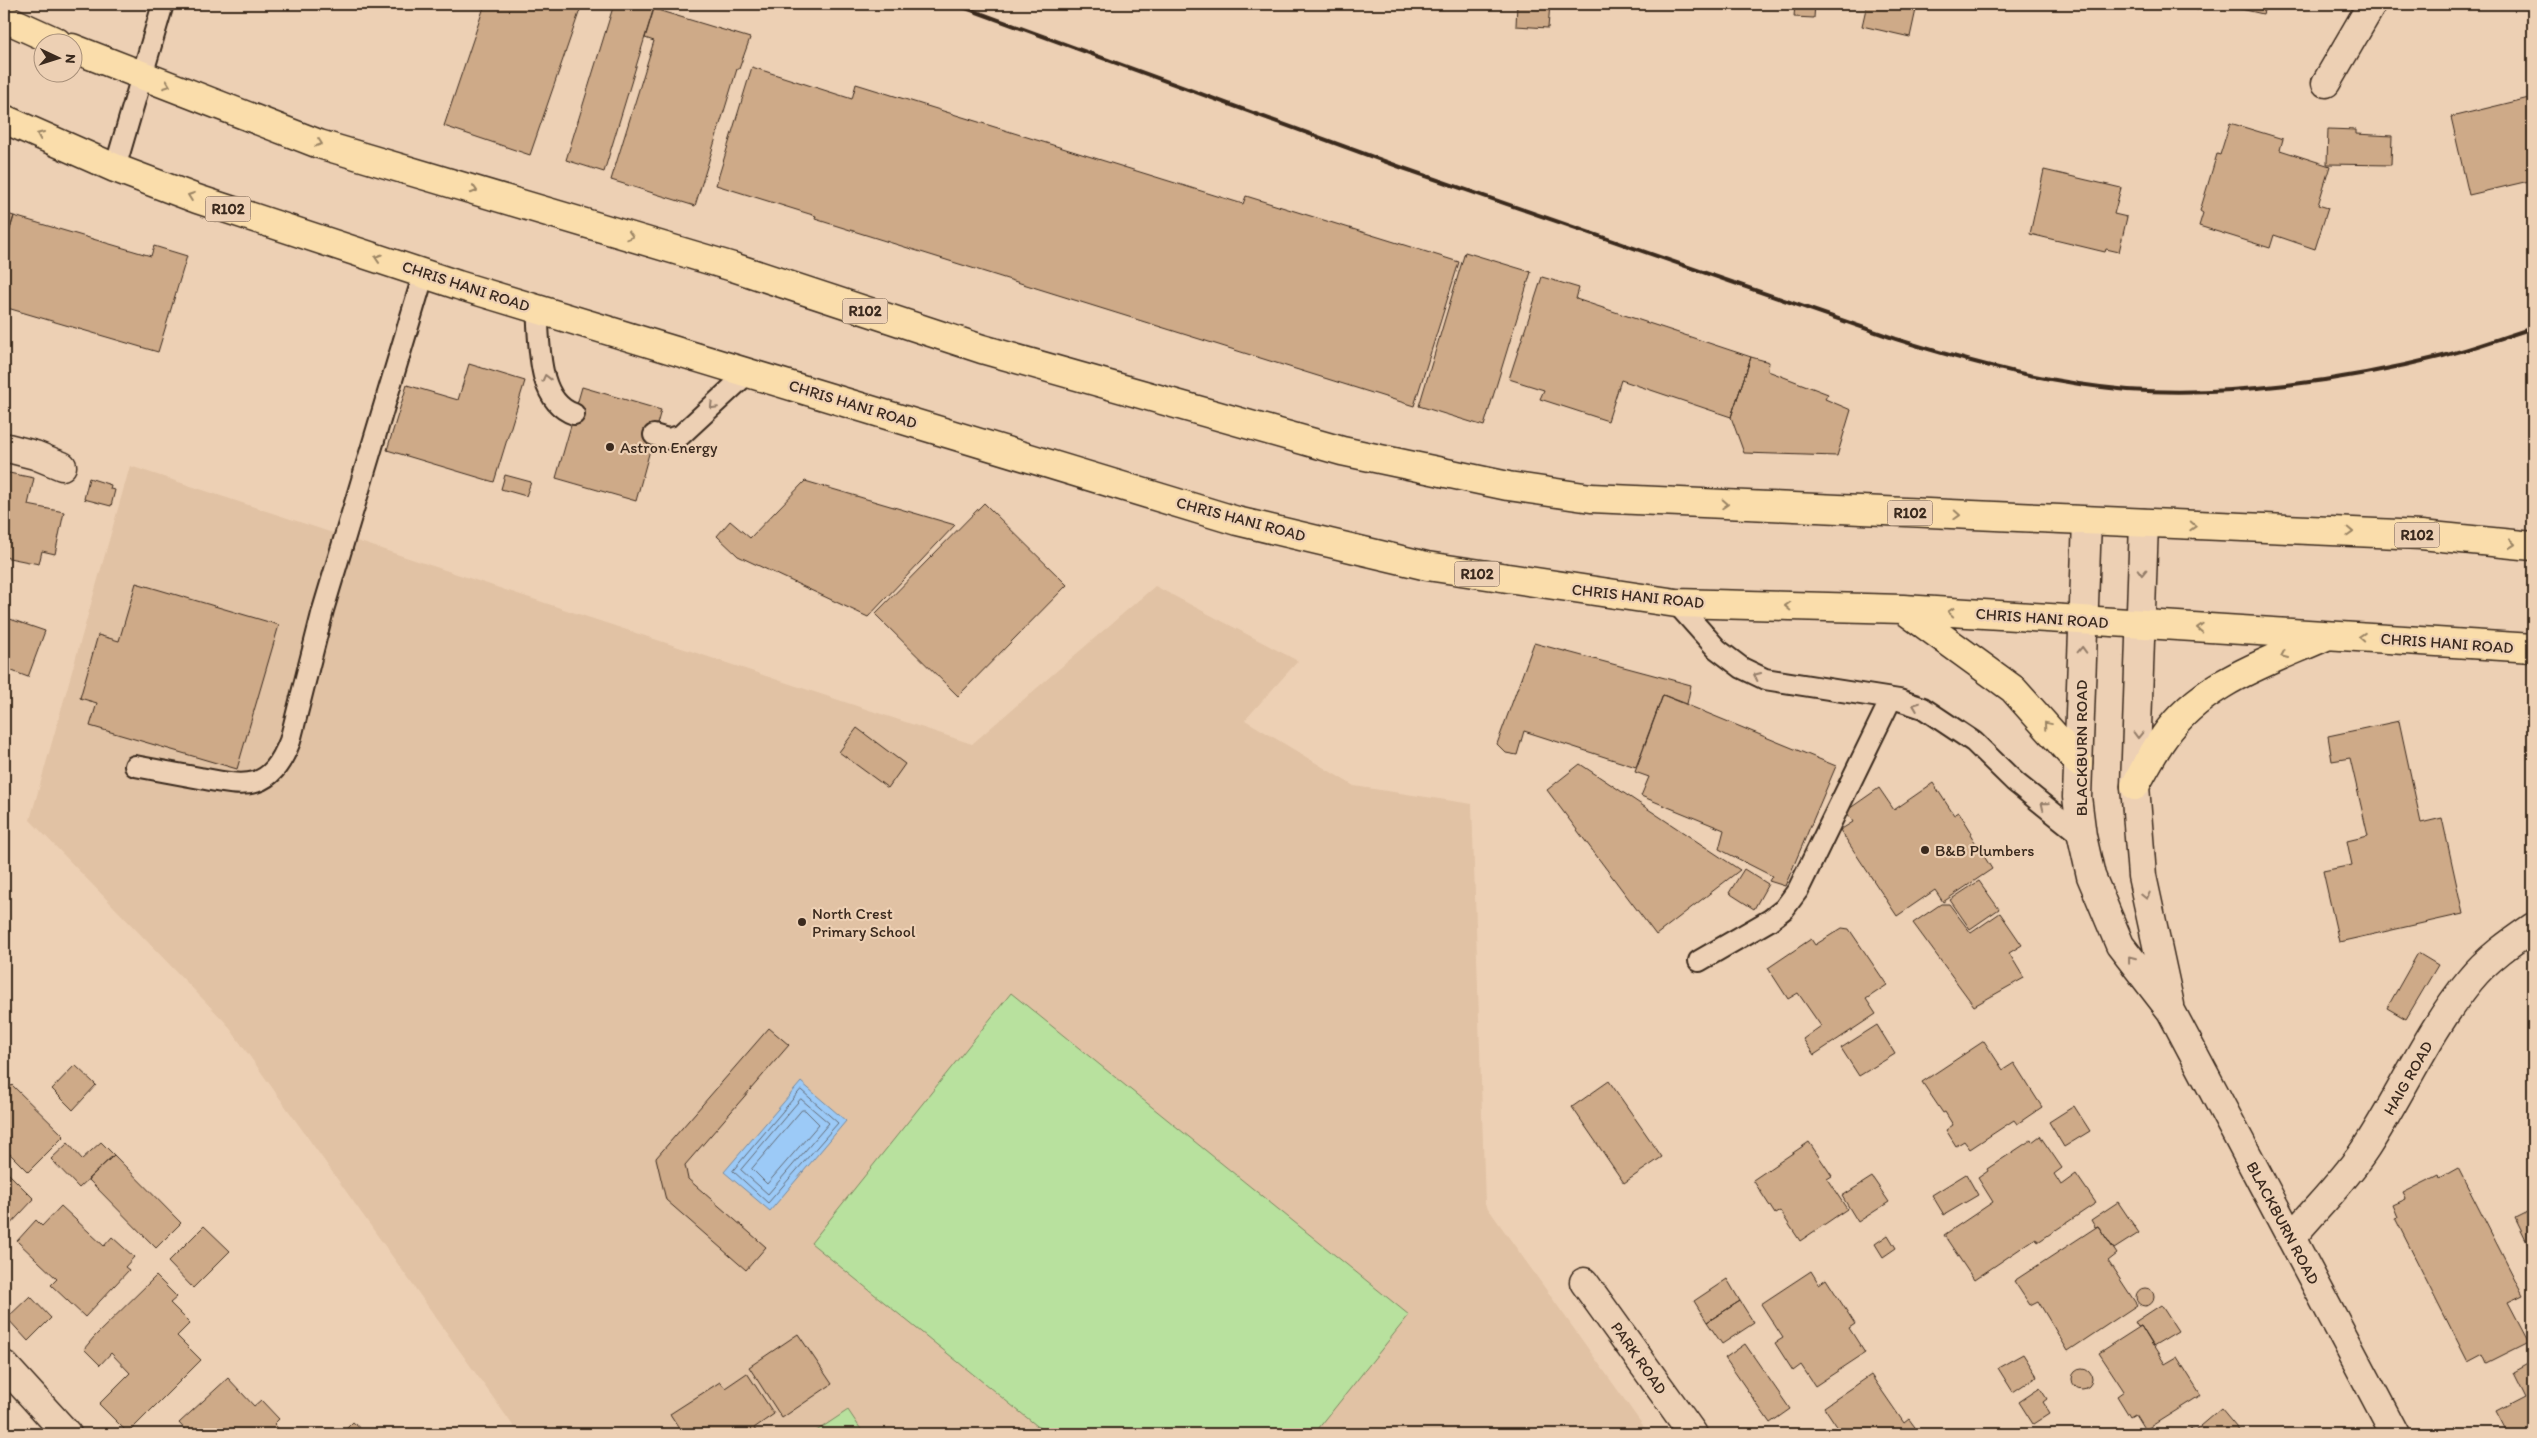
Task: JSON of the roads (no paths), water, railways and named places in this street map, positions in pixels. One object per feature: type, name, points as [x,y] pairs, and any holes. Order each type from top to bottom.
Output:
[{"type":"main road","points":[[5,17],[36,32]]},
{"type":"main road","name":"R102","points":[[82,52],[319,144],[734,267],[982,349],[1342,451],[1508,486],[1591,498],[2421,535],[2533,546]]},
{"type":"main road","name":"CHRIS HANI ROAD","points":[[4,119],[115,168],[197,199],[538,309],[1237,521],[1427,566],[1676,603],[1903,609],[2533,648]]},
{"type":"main road","points":[[1903,609],[2013,688],[2078,762]]},
{"type":"main road","points":[[2135,786],[2164,736],[2182,715],[2212,691],[2243,673],[2328,635]]},
{"type":"street","points":[[2326,83],[2372,4]]},
{"type":"street","points":[[4,447],[35,455],[62,466]]},
{"type":"street","name":"BLACKBURN ROAD","points":[[2087,521],[2077,798],[2082,836],[2091,876],[2120,945],[2171,1011],[2395,1434]]},
{"type":"street","name":"BLACKBURN ROAD","points":[[2144,524],[2135,786],[2142,876],[2171,1011]]},
{"type":"street","name":"HAIG ROAD","points":[[2290,1238],[2365,1150],[2396,1101],[2443,1017],[2471,979],[2511,942],[2533,927]]},
{"type":"street","name":"PARK ROAD","points":[[1584,1282],[1693,1434]]},
{"type":"street","points":[[4,1365],[67,1434]]},
{"type":"lane","points":[[115,168],[163,4]]},
{"type":"lane","points":[[135,766],[240,786],[264,777],[276,768],[284,757],[290,741],[323,610],[424,273]]},
{"type":"lane","points":[[538,309],[545,379],[553,398],[563,411],[574,414]]},
{"type":"lane","points":[[654,436],[668,439],[680,436],[749,372]]},
{"type":"lane","points":[[1676,603],[1717,649],[1742,668],[1765,679],[1891,699],[1924,708],[1974,742],[2016,782],[2082,836]]},
{"type":"lane","points":[[1699,961],[1784,909],[1798,890],[1891,699]]},
{"type":"water","points":[[801,1082],[846,1121],[770,1211],[724,1172]]},
{"type":"railway","points":[[955,4],[1403,168],[1896,339],[1982,364],[2039,377],[2098,387],[2167,392],[2246,389],[2287,385],[2327,380],[2405,365],[2466,350],[2533,328]]},
{"type":"place","name":"Astron Energy","points":[[610,447]]},
{"type":"place","name":"B&B Plumbers","points":[[1925,850]]},
{"type":"place","name":"North Crest Primary School","points":[[802,922]]}]
